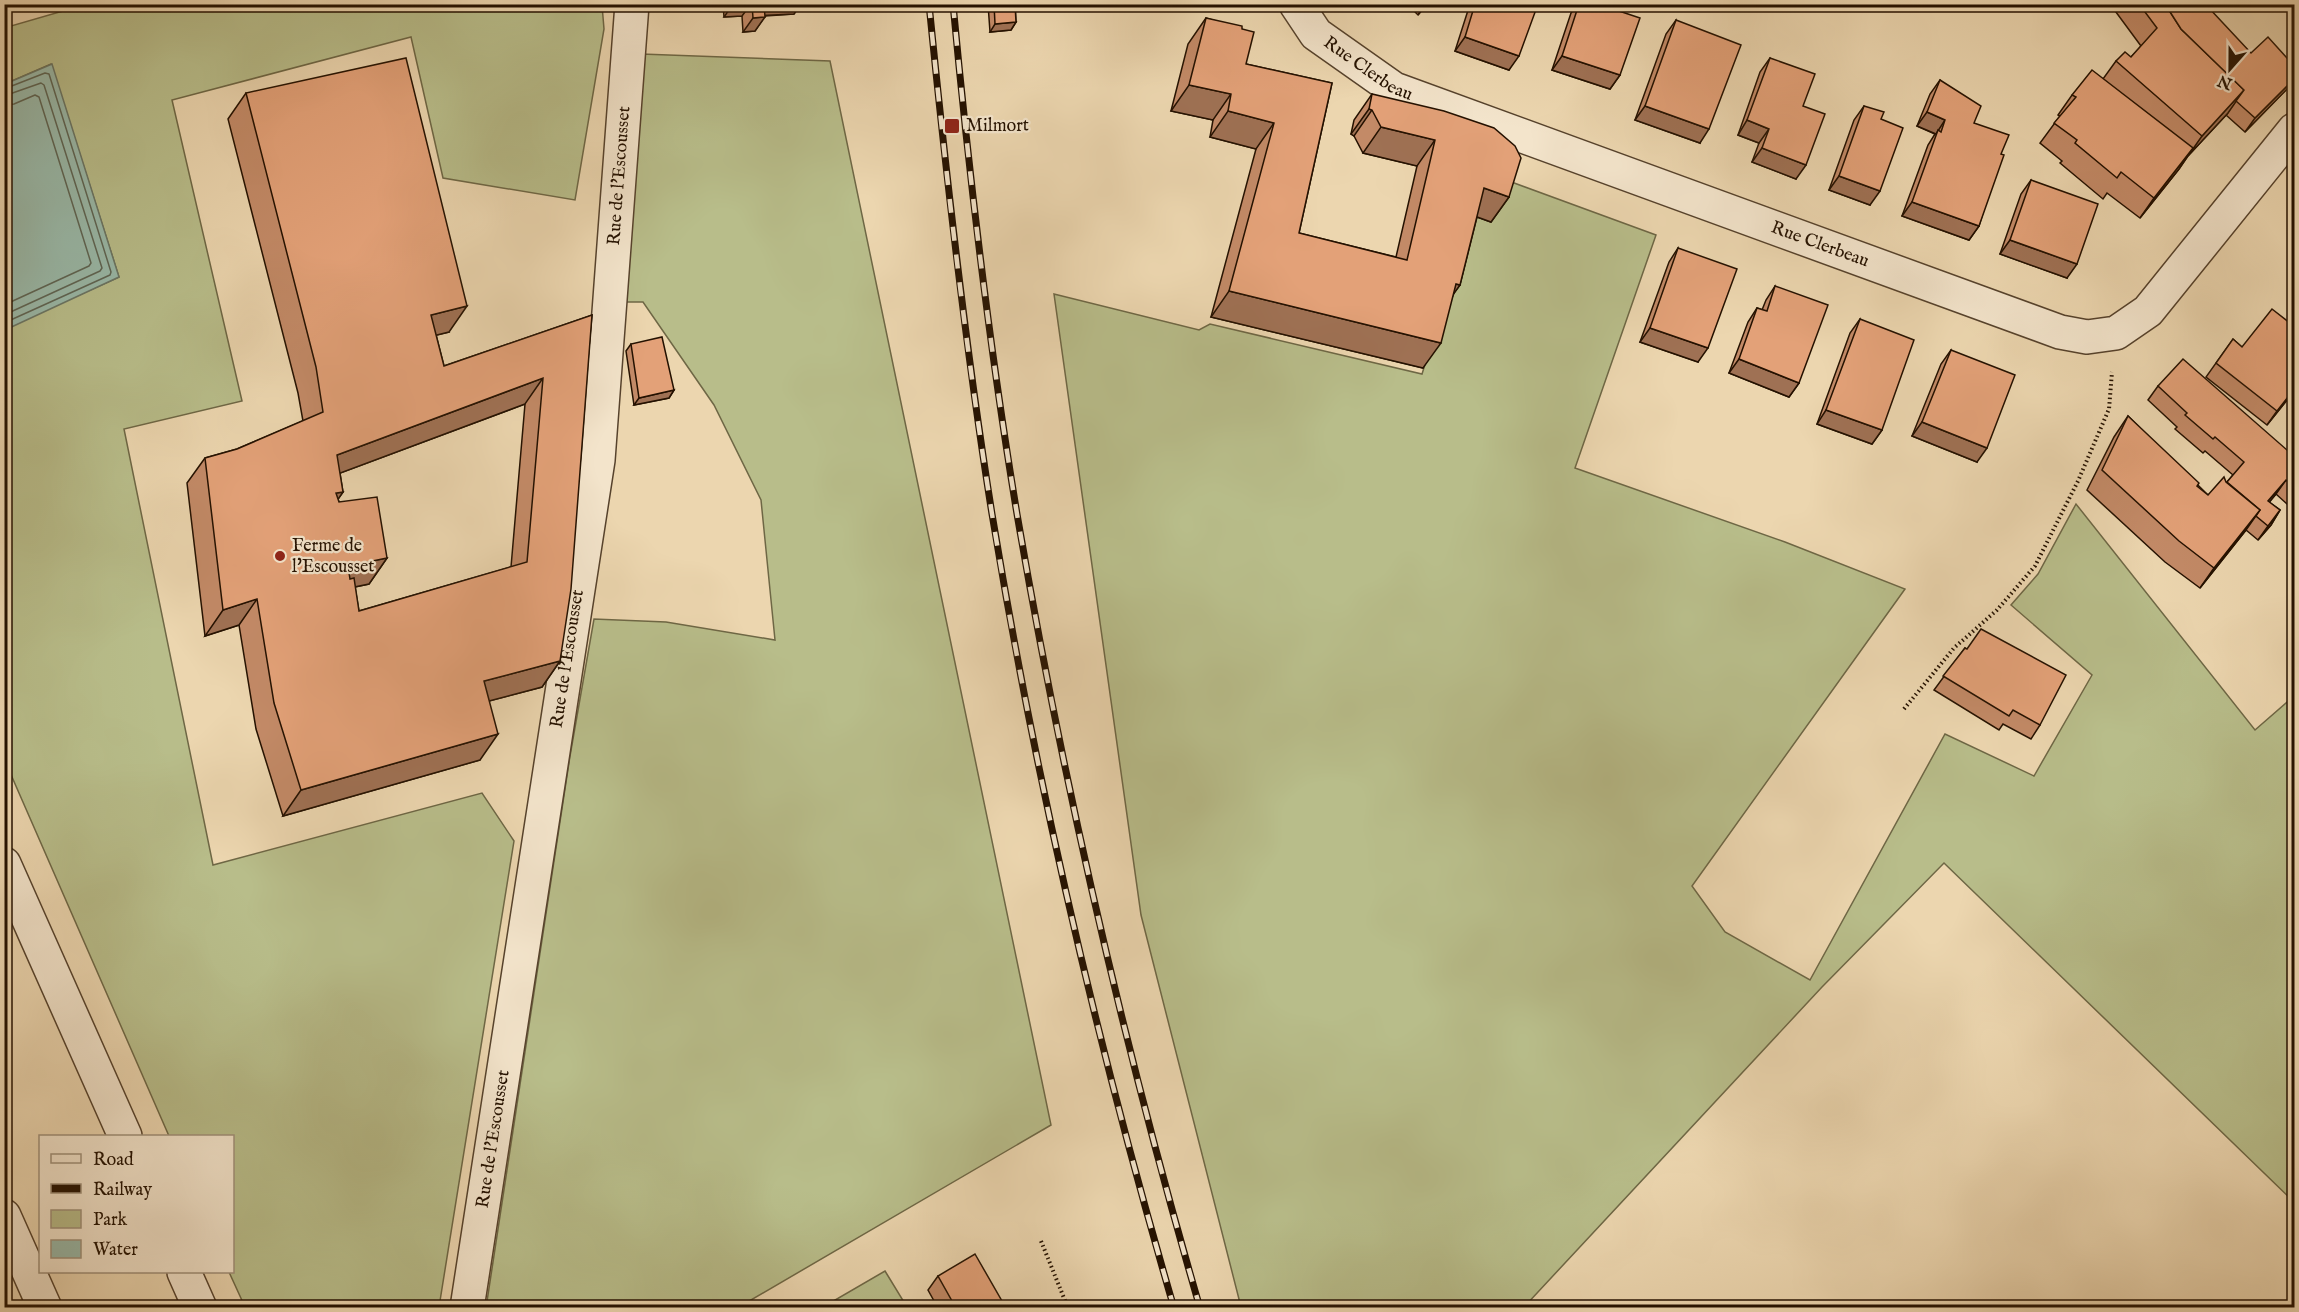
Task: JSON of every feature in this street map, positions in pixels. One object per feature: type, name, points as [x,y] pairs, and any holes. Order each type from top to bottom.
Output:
[{"type":"street","name":"Rue de l'Escousset","points":[[467,1308],[598,460],[632,4]]},
{"type":"street","name":"Rue Clerbeau","points":[[1296,4],[1316,34],[1394,89],[2060,332],[2086,337],[2116,333],[2148,311],[2295,130]]},
{"type":"street","points":[[4,864],[124,1135]]},
{"type":"street","points":[[4,1216],[45,1308]]},
{"type":"street","points":[[184,1273],[200,1308]]},
{"type":"path","points":[[1904,709],[1954,648],[1997,610],[2035,566],[2078,481],[2109,409],[2116,333]]},
{"type":"path","points":[[1041,1241],[1068,1308]]},
{"type":"green space","points":[[87,4],[602,5],[604,29],[575,200],[443,178],[411,37],[172,100],[242,401],[124,429],[213,865],[482,793],[514,841],[439,1307],[245,1307],[229,1273],[234,1273],[234,1135],[169,1135],[5,761],[5,328],[119,277],[51,64],[5,84],[4,28]]},
{"type":"green space","points":[[641,54],[830,61],[1051,1125],[739,1307],[486,1308],[570,756],[594,619],[666,622],[775,640],[761,500],[714,405],[643,302],[623,302]]},
{"type":"green space","points":[[1506,180],[1656,235],[1575,468],[1785,542],[1905,589],[1692,886],[1725,932],[1810,980],[1945,734],[2034,776],[2092,675],[2011,605],[2038,574],[2076,504],[2255,730],[2294,696],[2294,1202],[1944,863],[1822,987],[1524,1307],[1241,1307],[1141,915],[1054,294],[1199,330],[1210,324],[1422,374],[1442,310],[1466,213]]},
{"type":"green space","points":[[885,1271],[907,1307],[823,1307]]},
{"type":"water","points":[[52,64],[119,277],[5,330],[5,84]]},
{"type":"building","points":[[752,4],[764,4],[765,17],[753,18]]},
{"type":"building","points":[[994,4],[1015,4],[1016,22],[995,24]]},
{"type":"building","points":[[1475,4],[1538,4],[1519,56],[1465,37]]},
{"type":"building","points":[[1579,4],[1598,4],[1640,18],[1620,75],[1562,56]]},
{"type":"building","points":[[2139,4],[2165,4],[2181,29],[2244,90],[2202,136],[2116,61],[2125,52],[2131,57],[2157,28]]},
{"type":"building","points":[[2165,4],[2202,4],[2205,9],[2208,7],[2251,53],[2268,37],[2295,67],[2295,78],[2255,118],[2236,101],[2244,90],[2181,29]]},
{"type":"building","points":[[1206,18],[1242,26],[1242,29],[1254,32],[1246,64],[1332,83],[1299,233],[1407,260],[1435,140],[1381,127],[1372,110],[1369,109],[1372,94],[1444,111],[1494,128],[1515,146],[1521,158],[1509,197],[1484,188],[1460,285],[1456,284],[1441,343],[1229,291],[1274,123],[1228,111],[1231,94],[1189,85]]},
{"type":"building","points":[[1676,20],[1741,45],[1709,129],[1645,106]]},
{"type":"building","points":[[406,58],[467,306],[431,315],[444,366],[592,315],[571,589],[560,661],[484,681],[498,734],[301,790],[274,703],[257,599],[223,610],[205,458],[237,449],[323,412],[316,367],[246,93]],"holes":[[[543,378],[527,562],[359,611],[354,578],[350,579],[348,566],[387,558],[377,497],[339,502],[336,493],[343,492],[337,455]]]},
{"type":"building","points":[[1770,58],[1815,74],[1803,106],[1825,114],[1806,165],[1762,148],[1769,129],[1747,120]]},
{"type":"building","points":[[2092,70],[2193,148],[2154,198],[2121,172],[2117,178],[2075,143],[2077,140],[2054,123],[2076,97],[2072,95]]},
{"type":"building","points":[[1940,80],[1981,106],[1974,123],[2009,135],[1979,226],[1912,202],[1938,130],[1941,132],[1945,120],[1927,112]]},
{"type":"building","points":[[1864,106],[1884,112],[1881,119],[1903,128],[1880,191],[1839,176]]},
{"type":"building","points":[[2031,180],[2098,204],[2077,264],[2010,240]]},
{"type":"building","points":[[1678,248],[1737,269],[1708,348],[1650,328]]},
{"type":"building","points":[[1775,286],[1828,305],[1799,383],[1739,359],[1757,308],[1767,311]]},
{"type":"building","points":[[2272,309],[2295,327],[2295,388],[2277,411],[2216,363],[2233,339],[2242,347]]},
{"type":"building","points":[[1860,319],[1914,340],[1882,430],[1826,410]]},
{"type":"building","points":[[662,337],[674,390],[639,398],[631,344]]},
{"type":"building","points":[[1951,350],[2015,375],[1987,448],[1922,422]]},
{"type":"building","points":[[2183,359],[2295,457],[2295,488],[2286,480],[2268,501],[2280,510],[2268,526],[2256,516],[2260,510],[2227,482],[2244,462],[2185,415],[2187,413],[2158,386]]},
{"type":"building","points":[[2128,416],[2199,483],[2197,486],[2208,495],[2224,477],[2226,482],[2260,510],[2214,568],[2179,541],[2102,470]]},
{"type":"building","points":[[1981,629],[2066,675],[2040,725],[2013,710],[2009,716],[1943,676]]},
{"type":"building","points":[[975,1254],[1006,1308],[956,1308],[938,1276]]},
{"type":"railway","points":[[929,4],[965,323],[982,451],[1009,614],[1028,715],[1071,914],[1120,1112],[1174,1308]]},
{"type":"railway","points":[[953,4],[989,323],[1007,451],[1035,614],[1097,914],[1146,1112],[1200,1308]]},
{"type":"place","name":"Milmort","points":[[952,126]]},
{"type":"place","name":"Ferme de l'Escousset","points":[[280,556]]}]
